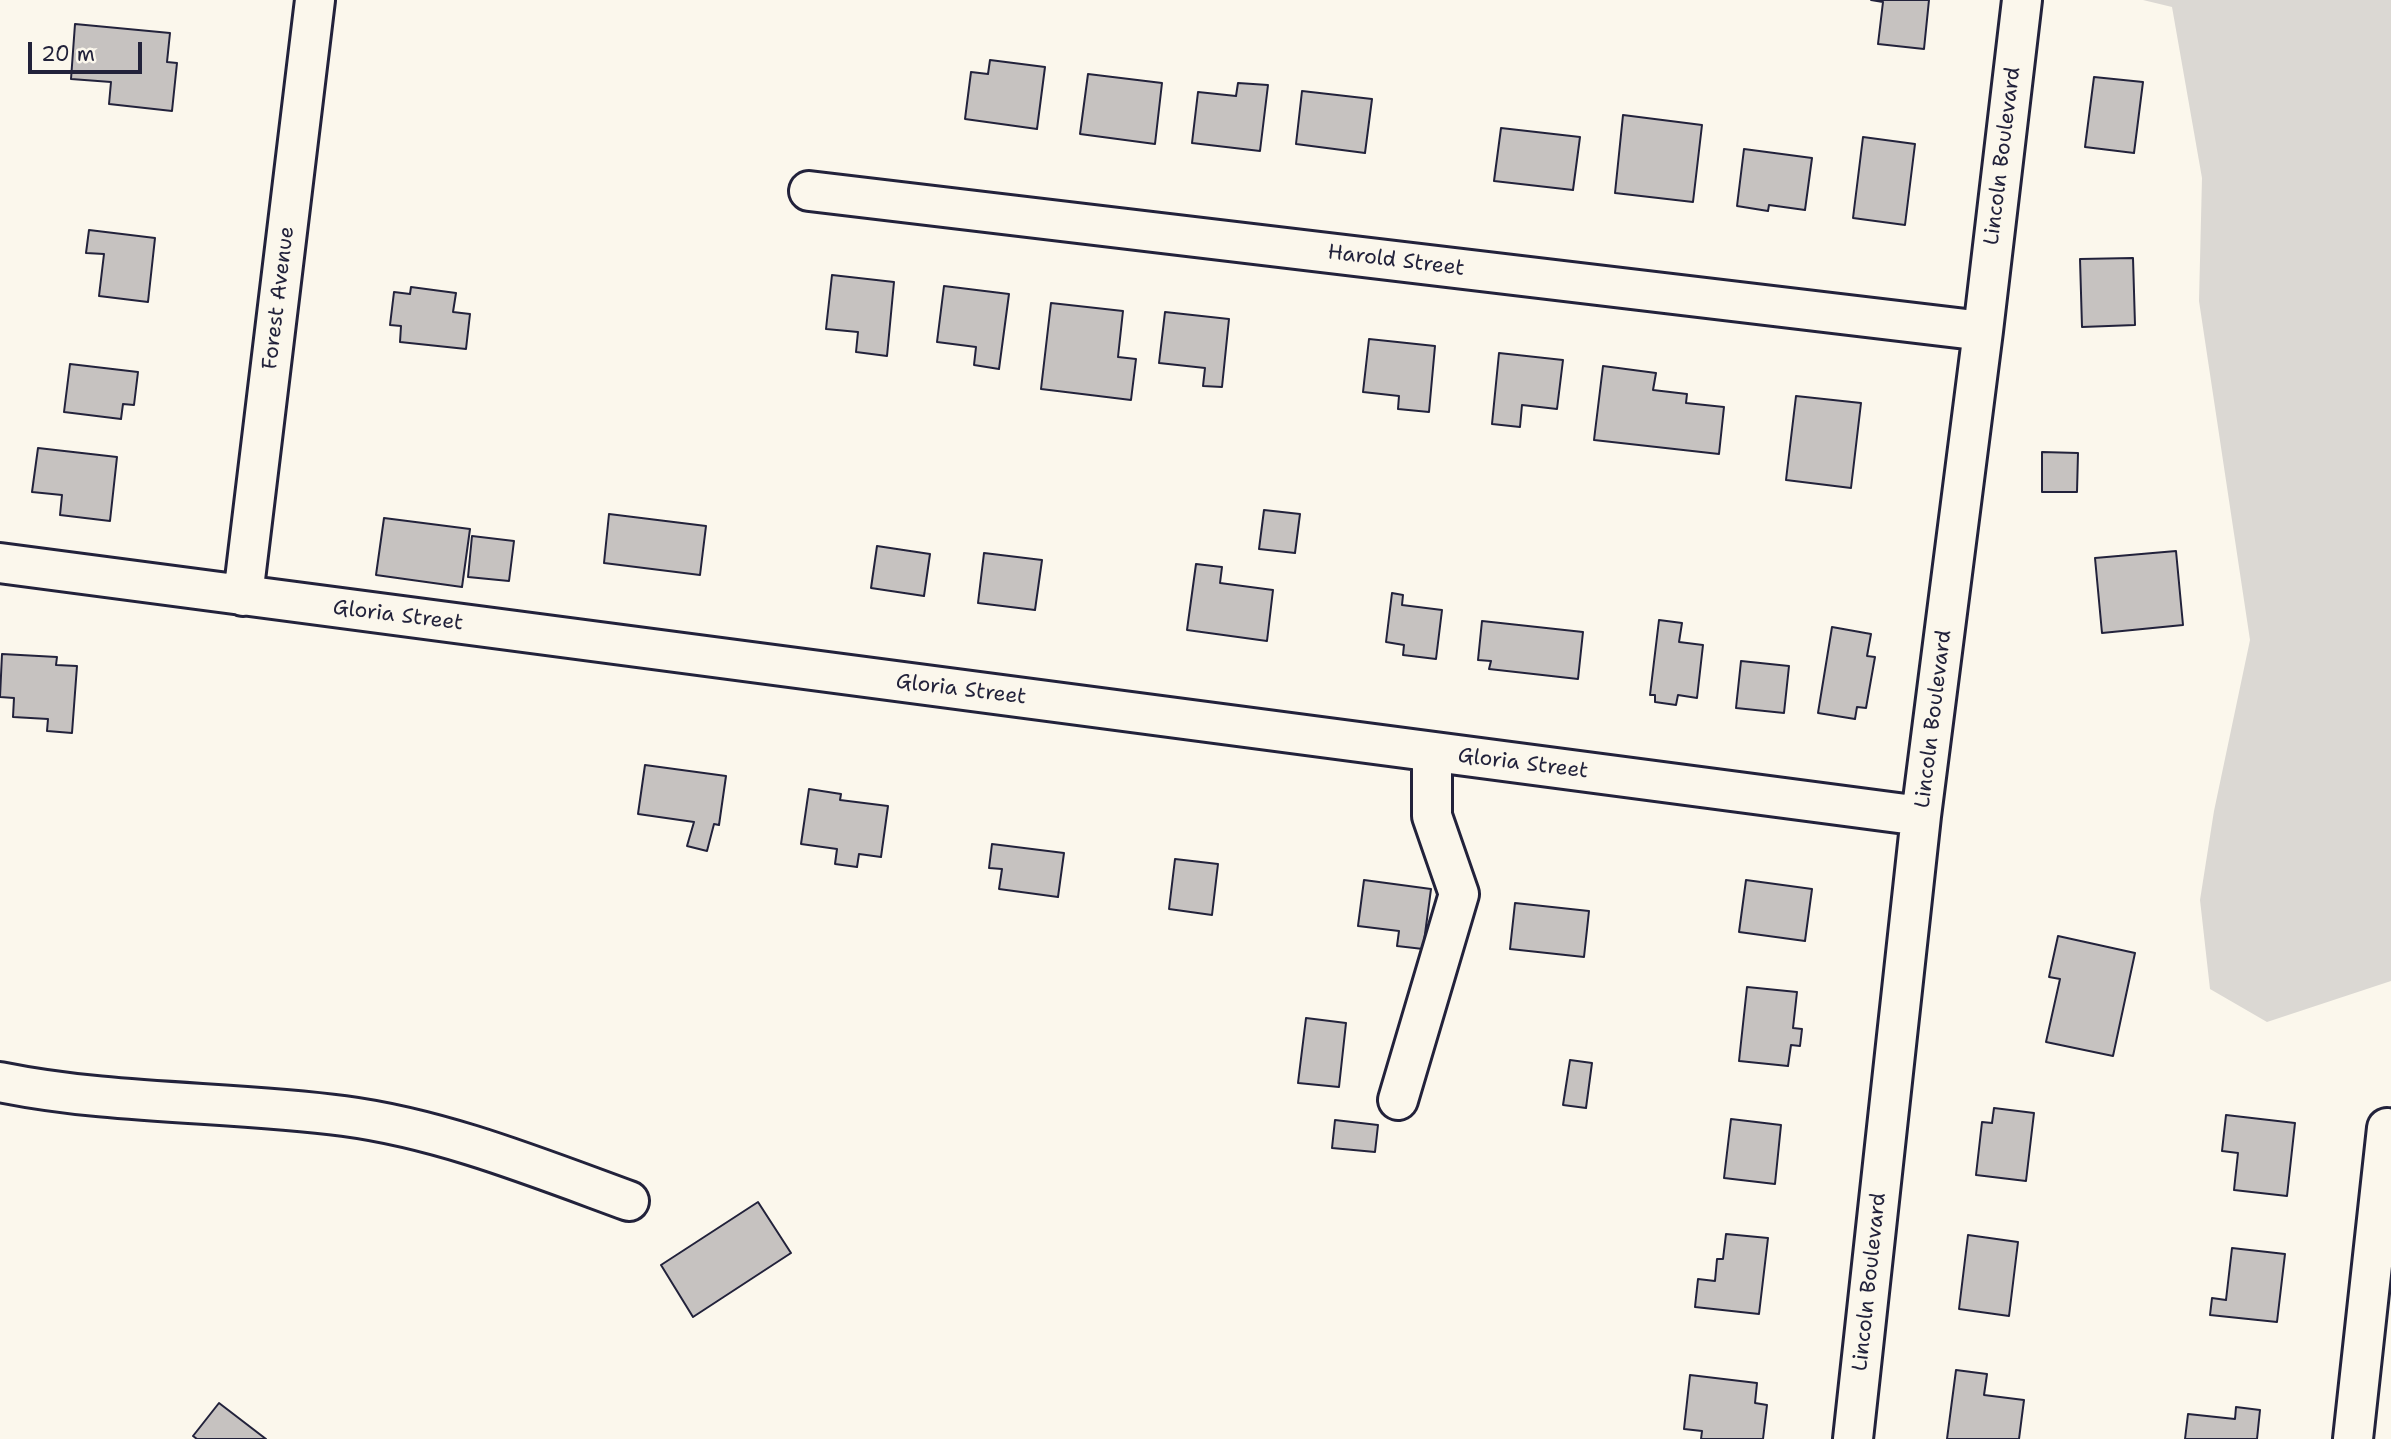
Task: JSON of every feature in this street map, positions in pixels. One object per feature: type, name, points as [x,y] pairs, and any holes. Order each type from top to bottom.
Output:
[{"type":"street","name":"Forest Avenue","points":[[243,596],[315,0]]},
{"type":"street","name":"Lincoln Boulevard","points":[[1853,1439],[1921,816],[2022,0]]},
{"type":"street","name":"Harold Street","points":[[809,191],[1983,331]]},
{"type":"street","name":"Gloria Street","points":[[0,563],[1921,816]]},
{"type":"street","points":[[1398,1100],[1459,894],[1432,816],[1432,752]]},
{"type":"street","points":[[0,1082],[44,1091],[104,1097],[346,1116],[427,1133],[494,1152],[629,1201]]},
{"type":"street","points":[[2353,1439],[2387,1128]]},
{"type":"shaded area","points":[[2143,0],[2391,0],[2391,981],[2267,1022],[2210,989],[2200,900],[2214,811],[2250,640],[2199,301],[2202,178],[2172,7]]},
{"type":"building","points":[[1871,0],[1929,0],[1924,49],[1878,44],[1883,2]]},
{"type":"building","points":[[75,24],[170,33],[167,62],[177,63],[172,111],[109,104],[111,82],[71,79]]},
{"type":"building","points":[[990,60],[1045,67],[1037,129],[965,119],[971,72],[988,74]]},
{"type":"building","points":[[1088,74],[1162,83],[1155,144],[1080,134]]},
{"type":"building","points":[[2094,77],[2143,82],[2134,153],[2085,147]]},
{"type":"building","points":[[1238,83],[1268,85],[1260,151],[1192,143],[1198,92],[1236,96]]},
{"type":"building","points":[[1302,91],[1372,99],[1365,153],[1296,144]]},
{"type":"building","points":[[1623,115],[1702,125],[1693,202],[1615,193]]},
{"type":"building","points":[[1501,128],[1580,137],[1573,190],[1494,181]]},
{"type":"building","points":[[1863,137],[1915,144],[1905,225],[1853,218]]},
{"type":"building","points":[[1744,149],[1812,158],[1805,210],[1769,205],[1768,211],[1737,206]]},
{"type":"building","points":[[89,230],[155,238],[148,302],[99,296],[104,254],[86,253]]},
{"type":"building","points":[[2133,258],[2135,325],[2082,327],[2080,259]]},
{"type":"building","points":[[832,275],[894,282],[887,356],[856,352],[858,332],[826,329]]},
{"type":"building","points":[[944,286],[1009,294],[999,369],[974,365],[976,347],[937,342]]},
{"type":"building","points":[[411,287],[456,293],[453,312],[470,314],[466,349],[400,342],[401,326],[390,325],[394,292],[410,294]]},
{"type":"building","points":[[1051,303],[1123,311],[1118,357],[1136,359],[1131,400],[1041,389]]},
{"type":"building","points":[[1165,312],[1229,319],[1222,387],[1203,386],[1205,368],[1159,363]]},
{"type":"building","points":[[1369,339],[1435,346],[1429,412],[1398,409],[1399,396],[1363,392]]},
{"type":"building","points":[[1499,353],[1563,360],[1557,409],[1522,405],[1520,427],[1492,424]]},
{"type":"building","points":[[70,364],[138,372],[134,405],[123,404],[121,419],[64,412]]},
{"type":"building","points":[[1603,366],[1656,373],[1653,390],[1687,394],[1686,403],[1724,407],[1719,454],[1594,440]]},
{"type":"building","points":[[1796,396],[1861,403],[1851,488],[1786,480]]},
{"type":"building","points":[[38,448],[117,457],[110,521],[60,515],[62,495],[32,492]]},
{"type":"building","points":[[2042,452],[2078,453],[2077,492],[2042,492]]},
{"type":"building","points":[[1264,510],[1300,514],[1295,553],[1259,549]]},
{"type":"building","points":[[609,514],[706,526],[700,575],[604,563]]},
{"type":"building","points":[[384,518],[470,529],[462,587],[376,575]]},
{"type":"building","points":[[472,536],[514,541],[509,581],[468,577]]},
{"type":"building","points":[[877,546],[930,554],[924,596],[871,588]]},
{"type":"building","points":[[2176,551],[2183,625],[2102,633],[2095,558]]},
{"type":"building","points":[[984,553],[1042,560],[1035,610],[978,603]]},
{"type":"building","points":[[1196,564],[1222,567],[1220,583],[1273,590],[1267,641],[1187,630]]},
{"type":"building","points":[[1392,593],[1403,595],[1402,605],[1442,610],[1436,659],[1403,655],[1404,645],[1386,642]]},
{"type":"building","points":[[1659,620],[1682,623],[1679,642],[1703,645],[1697,698],[1678,695],[1676,705],[1655,702],[1655,695],[1650,695]]},
{"type":"building","points":[[1482,621],[1583,632],[1578,679],[1489,669],[1491,661],[1478,660]]},
{"type":"building","points":[[1832,627],[1871,634],[1867,656],[1875,657],[1866,708],[1857,707],[1855,719],[1818,713]]},
{"type":"building","points":[[2,654],[57,657],[56,665],[77,666],[72,733],[47,731],[48,719],[13,717],[14,698],[0,697]]},
{"type":"building","points":[[1741,661],[1789,666],[1784,713],[1736,708]]},
{"type":"building","points":[[645,765],[726,776],[719,825],[714,824],[707,851],[687,846],[694,822],[638,814]]},
{"type":"building","points":[[809,789],[841,794],[840,800],[888,806],[881,857],[859,854],[857,867],[835,864],[837,849],[801,844]]},
{"type":"building","points":[[992,844],[1064,853],[1058,897],[999,889],[1002,869],[989,868]]},
{"type":"building","points":[[1175,859],[1218,864],[1212,915],[1169,909]]},
{"type":"building","points":[[1364,880],[1431,889],[1423,949],[1397,946],[1399,931],[1358,926]]},
{"type":"building","points":[[1746,880],[1812,889],[1805,941],[1739,932]]},
{"type":"building","points":[[1515,903],[1589,911],[1584,957],[1510,949]]},
{"type":"building","points":[[2058,936],[2135,953],[2113,1056],[2046,1042],[2060,979],[2049,977]]},
{"type":"building","points":[[1747,987],[1797,992],[1793,1028],[1802,1029],[1800,1046],[1791,1045],[1788,1066],[1739,1061]]},
{"type":"building","points":[[1306,1018],[1346,1023],[1339,1087],[1298,1083]]},
{"type":"building","points":[[1570,1060],[1592,1063],[1586,1108],[1563,1105]]},
{"type":"building","points":[[1994,1108],[2034,1113],[2026,1181],[1976,1175],[1982,1122],[1992,1123]]},
{"type":"building","points":[[2226,1115],[2295,1123],[2287,1196],[2234,1190],[2238,1153],[2222,1151]]},
{"type":"building","points":[[1731,1119],[1781,1125],[1775,1184],[1724,1178]]},
{"type":"building","points":[[1335,1120],[1378,1125],[1375,1152],[1332,1148]]},
{"type":"building","points":[[758,1202],[791,1253],[693,1317],[661,1265]]},
{"type":"building","points":[[1726,1234],[1768,1238],[1759,1314],[1695,1307],[1698,1279],[1715,1281],[1717,1259],[1723,1259]]},
{"type":"building","points":[[1968,1235],[2018,1242],[2009,1316],[1959,1309]]},
{"type":"building","points":[[2232,1248],[2285,1254],[2277,1322],[2210,1315],[2212,1298],[2226,1300]]},
{"type":"building","points":[[1956,1370],[1987,1374],[1984,1395],[2024,1400],[2019,1439],[1947,1439]]},
{"type":"building","points":[[1690,1375],[1757,1383],[1755,1403],[1767,1405],[1763,1439],[1701,1439],[1702,1431],[1684,1429]]},
{"type":"building","points":[[219,1403],[266,1439],[197,1439],[193,1436]]},
{"type":"building","points":[[2236,1407],[2260,1410],[2257,1439],[2185,1439],[2188,1414],[2235,1419]]}]
